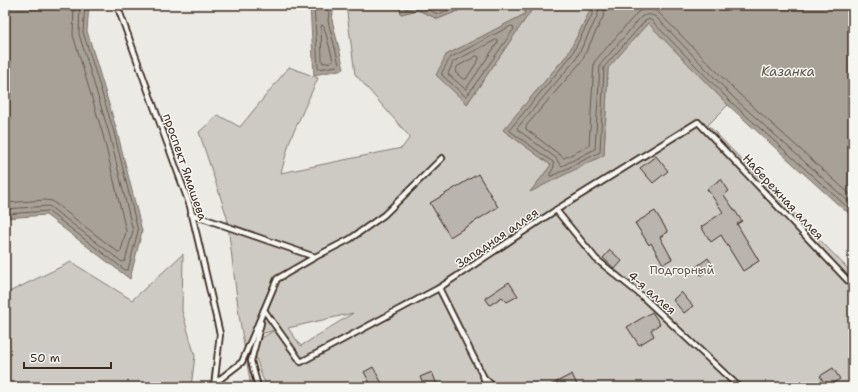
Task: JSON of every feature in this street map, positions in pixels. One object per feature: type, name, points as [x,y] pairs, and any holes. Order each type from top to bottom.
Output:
[{"type":"lane","name":"проспект Ямашева","points":[[117,5],[190,206],[220,334],[214,385]]},
{"type":"lane","name":"Западная аллея","points":[[264,310],[302,362],[439,288],[556,210],[698,122]]},
{"type":"lane","name":"Набережная аллея","points":[[698,122],[853,286]]},
{"type":"lane","points":[[214,385],[242,362],[277,279],[350,239],[384,215],[442,158]]},
{"type":"lane","name":"4-я аллея","points":[[556,210],[596,259],[642,296],[739,387]]},
{"type":"lane","points":[[191,214],[315,257]]},
{"type":"lane","points":[[439,288],[484,378],[494,387]]},
{"type":"lane","points":[[258,387],[251,361],[264,310]]},
{"type":"lane","points":[[484,378],[484,387]]},
{"type":"green space","name":"Подгорный","points":[[346,5],[399,5],[401,14],[418,10],[438,19],[472,5],[525,5],[525,14],[446,55],[467,104],[535,5],[587,5],[590,11],[568,54],[503,130],[551,165],[531,191],[604,155],[608,68],[648,23],[728,105],[708,125],[853,274],[853,387],[268,387],[262,377],[252,344],[275,330],[257,335],[248,342],[262,387],[251,387],[239,315],[227,217],[199,132],[218,115],[240,127],[289,67],[318,78],[290,140],[281,173],[402,148],[410,137],[355,74]],"holes":[[[353,313],[301,346],[288,328]]]},
{"type":"green space","points":[[183,254],[182,311],[195,356],[191,387],[5,387],[5,294],[71,262],[132,300]]},
{"type":"water","points":[[5,5],[89,5],[87,31],[117,131],[142,231],[130,279],[46,215],[5,218]]},
{"type":"water","points":[[310,5],[334,5],[332,20],[344,69],[314,75]]},
{"type":"water","points":[[399,5],[472,5],[438,19],[418,10],[401,14]]},
{"type":"water","points":[[525,5],[535,5],[467,104],[436,75],[446,55],[525,14]]},
{"type":"water","name":"Казанка","points":[[587,5],[853,5],[853,215],[843,209],[728,105],[648,23],[608,68],[604,155],[530,192],[551,165],[503,130],[568,54],[590,11]]},
{"type":"building","points":[[656,156],[668,171],[653,183],[640,168]]},
{"type":"building","points":[[478,174],[498,207],[450,237],[430,203]]},
{"type":"building","points":[[721,179],[729,191],[724,195],[742,221],[737,224],[759,261],[743,271],[721,235],[711,242],[701,227],[723,212],[707,189]]},
{"type":"building","points":[[655,211],[668,232],[660,237],[672,259],[663,264],[651,243],[649,245],[635,223]]},
{"type":"building","points":[[610,250],[622,261],[615,269],[603,258]]},
{"type":"building","points":[[708,258],[714,267],[701,275],[696,267]]},
{"type":"building","points":[[509,282],[518,296],[507,302],[502,297],[490,305],[485,298]]},
{"type":"building","points":[[681,292],[693,306],[684,313],[673,300]]},
{"type":"building","points":[[652,312],[660,324],[651,330],[654,336],[639,345],[627,327]]},
{"type":"building","points":[[373,367],[384,387],[372,387],[364,372]]},
{"type":"building","points":[[833,368],[840,379],[827,387],[820,376]]},
{"type":"building","points":[[432,372],[438,387],[425,387],[420,377]]},
{"type":"building","points":[[572,374],[578,387],[547,387]]}]
